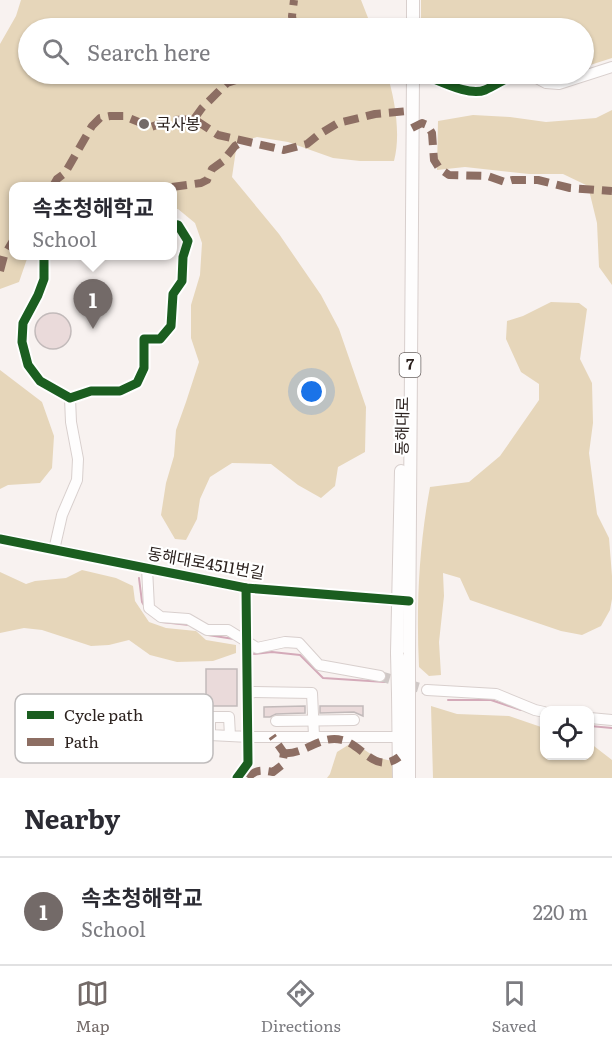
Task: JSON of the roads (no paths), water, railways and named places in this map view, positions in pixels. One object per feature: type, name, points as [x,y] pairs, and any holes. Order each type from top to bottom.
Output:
[{"type":"main road","points":[[410,0],[411,18]]},
{"type":"main road","name":"동해대로","points":[[409,778],[403,693],[403,423],[411,84]]},
{"type":"main road","name":"동해대로","points":[[399,778],[399,737],[403,693]]},
{"type":"street","points":[[594,73],[612,67]]},
{"type":"street","points":[[444,84],[456,89],[483,92],[496,84]]},
{"type":"street","points":[[44,260],[44,279],[22,323],[22,342],[28,365],[40,381],[70,398],[91,392],[120,391],[137,383],[144,368],[144,339],[159,339],[171,326],[173,294],[182,281],[183,257],[188,241],[177,225]]},
{"type":"street","points":[[54,549],[62,515],[77,480],[78,459],[71,422],[70,398]]},
{"type":"street","name":"동해대로4511번길","points":[[0,539],[246,588],[403,600]]},
{"type":"street","points":[[147,568],[150,608],[161,616],[188,619],[207,630],[228,630],[257,648],[285,642],[299,643],[319,665],[380,676]]},
{"type":"street","points":[[237,778],[248,763],[246,588]]},
{"type":"street","points":[[427,690],[496,694],[540,711]]},
{"type":"street","points":[[248,692],[312,693],[314,736]]},
{"type":"street","points":[[594,718],[612,720]]},
{"type":"street","points":[[276,721],[354,720]]},
{"type":"street","points":[[231,736],[399,737]]},
{"type":"waterway","points":[[139,578],[142,602],[145,607]]},
{"type":"waterway","points":[[162,622],[189,625]]},
{"type":"waterway","points":[[208,635],[234,639]]},
{"type":"waterway","points":[[250,652],[253,654],[272,652],[300,655],[323,678],[385,682]]},
{"type":"waterway","points":[[448,700],[491,700],[521,710]]},
{"type":"waterway","points":[[594,726],[612,728]]},
{"type":"tunnel","points":[[380,676],[427,690]]},
{"type":"place","name":"국사봉","points":[[144,124]]},
{"type":"place","name":"속초청해학교","points":[[93,329]]}]
